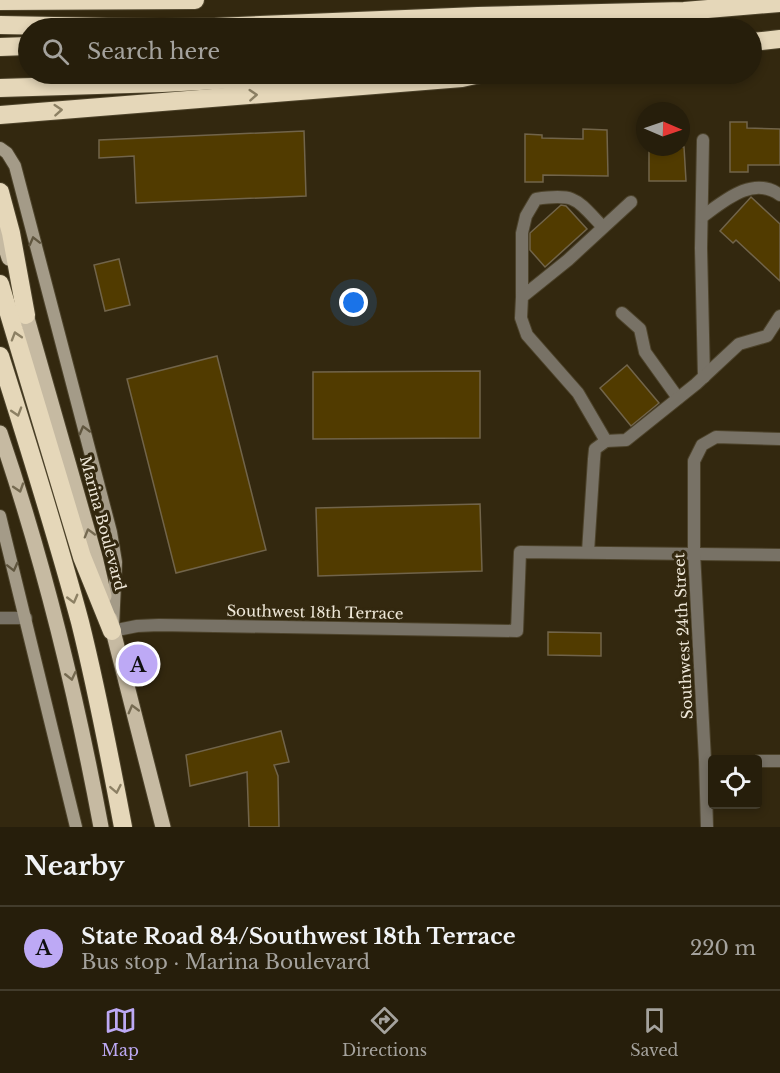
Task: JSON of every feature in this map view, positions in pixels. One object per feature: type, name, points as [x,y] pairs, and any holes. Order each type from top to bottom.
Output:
[{"type":"highway","points":[[0,1],[195,0]]},
{"type":"highway","points":[[433,18],[684,10],[780,3]]},
{"type":"highway","points":[[626,18],[684,10]]},
{"type":"highway","points":[[0,25],[18,25]]},
{"type":"highway","points":[[762,41],[780,39]]},
{"type":"highway","points":[[0,47],[18,46]]},
{"type":"highway","points":[[0,88],[130,84]]},
{"type":"highway","points":[[0,115],[366,84]]},
{"type":"highway","points":[[0,192],[11,233],[26,315]]},
{"type":"highway","points":[[0,284],[82,557],[112,631]]},
{"type":"highway","points":[[0,356],[51,519],[77,613],[103,723],[123,827]]},
{"type":"main road","points":[[0,148],[7,153],[15,166],[111,532],[116,573],[112,631]]},
{"type":"main road","name":"Marina Boulevard","points":[[0,230],[95,557],[112,631],[164,827]]},
{"type":"main road","points":[[0,433],[26,510],[63,644],[84,735],[101,827]]},
{"type":"main road","points":[[0,516],[75,827]]},
{"type":"street","points":[[703,140],[704,376]]},
{"type":"street","points":[[702,217],[731,196],[753,187],[772,190],[780,195]]},
{"type":"street","points":[[603,227],[577,199],[560,196],[536,199],[526,216],[522,233],[521,318],[527,335],[578,393],[606,441]]},
{"type":"street","points":[[522,297],[568,260],[632,202]]},
{"type":"street","points":[[622,313],[640,329],[645,352],[678,398]]},
{"type":"street","points":[[780,316],[774,337],[739,344],[626,440],[606,441],[595,449],[588,552],[780,555]]},
{"type":"street","name":"Southwest 24th Street","points":[[709,755],[694,553],[694,460],[702,445],[716,437],[780,439]]},
{"type":"street","name":"Southwest 18th Terrace","points":[[112,631],[159,625],[517,631],[520,552],[588,552]]},
{"type":"street","points":[[0,618],[26,618]]},
{"type":"street","points":[[762,760],[780,761]]},
{"type":"street","name":"Southwest 24th Street","points":[[706,827],[708,782]]},
{"type":"building","points":[[730,122],[747,122],[747,128],[780,129],[780,165],[748,165],[748,172],[730,172]]},
{"type":"building","points":[[583,129],[607,130],[608,176],[543,175],[543,182],[525,182],[525,134],[542,135],[542,138],[583,139]]},
{"type":"building","points":[[304,131],[306,196],[136,203],[134,156],[99,158],[99,140]]},
{"type":"building","points":[[649,156],[685,156],[686,181],[649,181]]},
{"type":"building","points":[[751,197],[780,224],[780,281],[736,240],[733,243],[720,231]]},
{"type":"building","points":[[561,205],[566,206],[587,229],[545,267],[530,250],[530,233]]},
{"type":"building","points":[[119,259],[130,305],[105,311],[94,265]]},
{"type":"building","points":[[217,356],[266,550],[176,573],[127,379]]},
{"type":"building","points":[[627,365],[659,403],[631,426],[600,388]]},
{"type":"building","points":[[480,371],[480,438],[313,439],[313,372]]},
{"type":"building","points":[[480,504],[482,571],[318,576],[316,508]]},
{"type":"building","points":[[548,632],[601,633],[601,656],[548,655]]},
{"type":"building","points":[[281,731],[289,762],[274,765],[278,776],[279,827],[249,827],[247,772],[190,786],[186,755]]},
{"type":"place","name":"State Road 84/Southwest 18th Terrace","points":[[138,664]]}]
